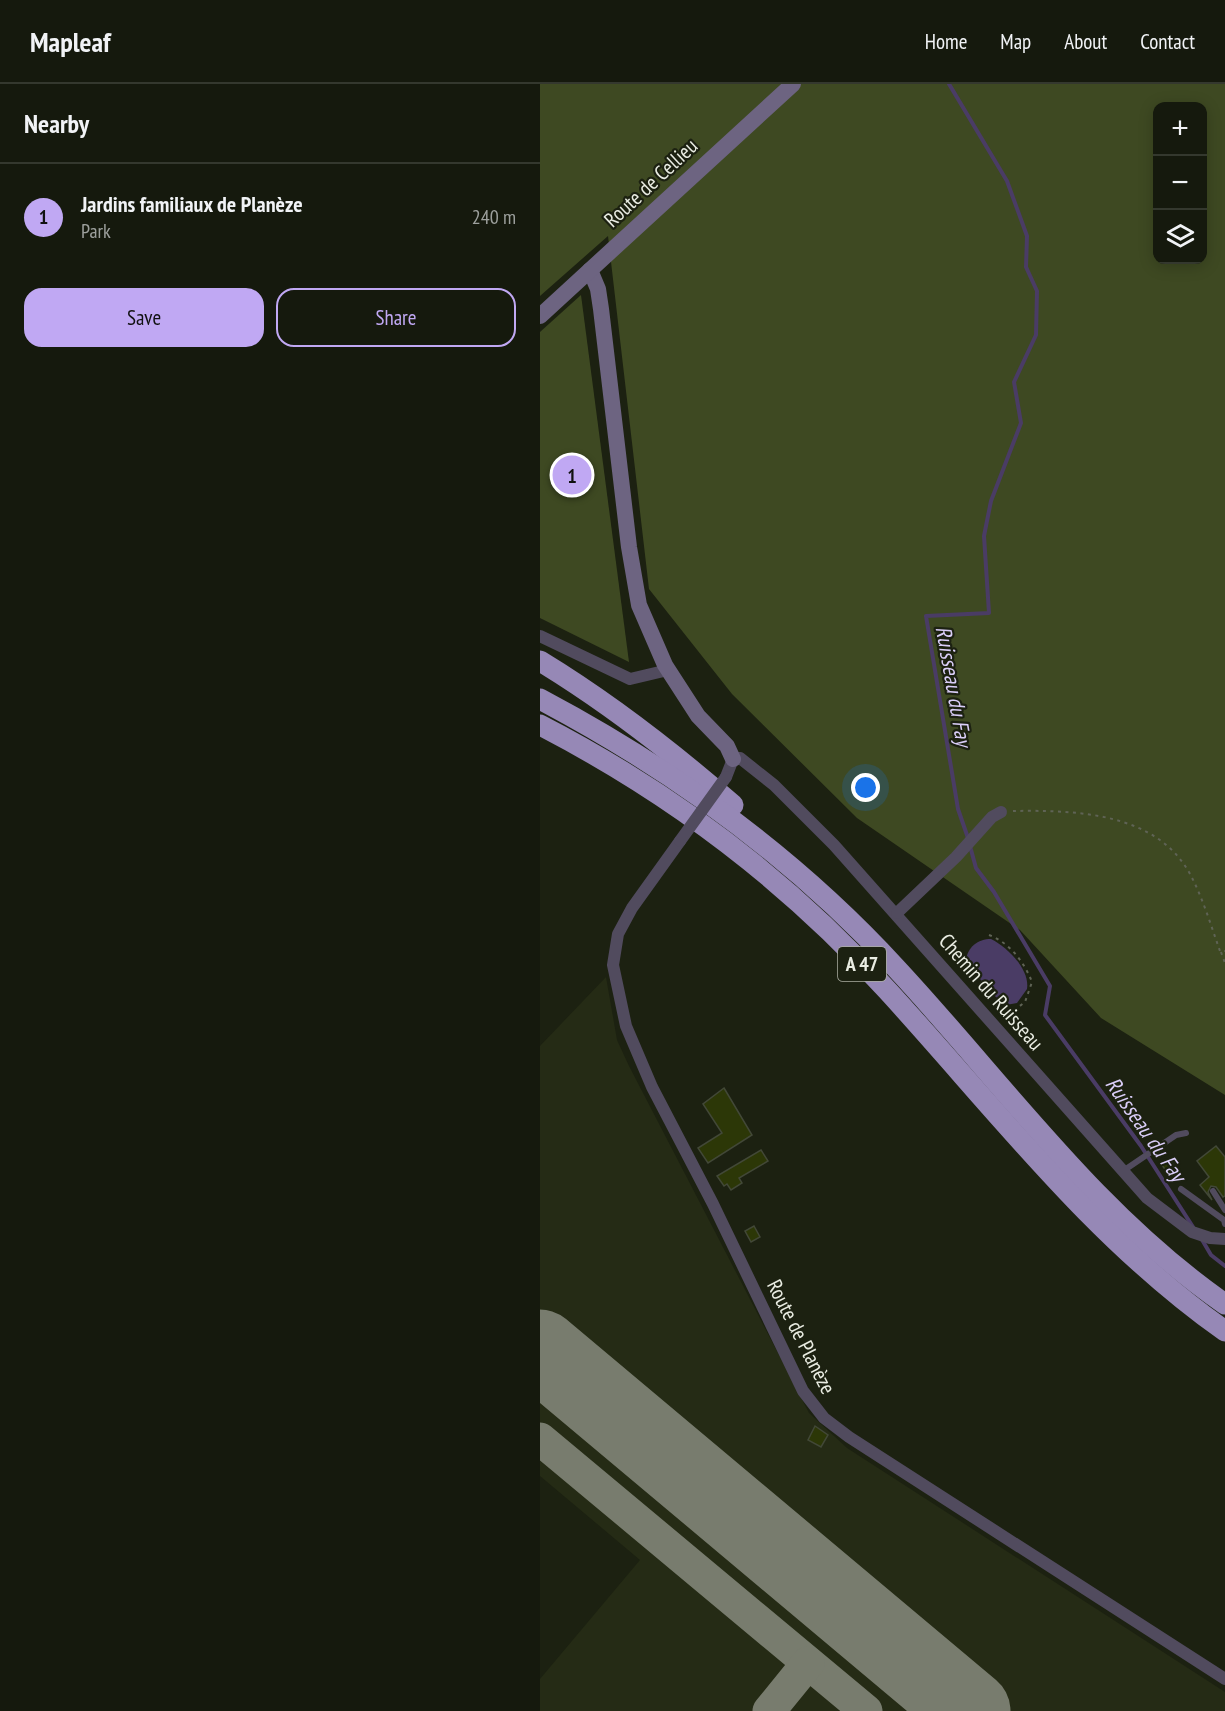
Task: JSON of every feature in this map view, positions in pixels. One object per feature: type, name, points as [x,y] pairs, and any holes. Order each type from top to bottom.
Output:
[{"type":"highway","points":[[540,661],[639,727],[693,771],[752,821],[769,849]]},
{"type":"highway","name":"A 47","points":[[540,699],[664,771],[769,849],[821,894],[896,967],[1103,1198],[1162,1253],[1225,1304]]},
{"type":"highway","name":"A 47","points":[[540,724],[684,811],[752,862],[816,918],[886,989],[1065,1191],[1136,1260],[1225,1331]]},
{"type":"highway","points":[[540,741],[615,777],[646,787]]},
{"type":"street","name":"Route de Cellieu","points":[[540,316],[793,84]]},
{"type":"street","points":[[590,270],[598,289],[602,309],[628,548],[639,605],[668,670],[698,716],[727,746],[733,759]]},
{"type":"street","points":[[540,636],[630,679],[668,670]]},
{"type":"street","name":"Chemin du Ruisseau","points":[[733,759],[741,758],[774,785],[834,845],[897,913],[1122,1172],[1148,1198],[1198,1234],[1225,1239]]},
{"type":"street","name":"Route de Planèze","points":[[733,759],[726,777],[632,908],[618,934],[613,965],[626,1026],[648,1078],[812,1405],[849,1437],[1225,1679]]},
{"type":"street","points":[[897,913],[970,843],[992,817],[1001,812]]},
{"type":"lane","points":[[1122,1172],[1179,1133],[1186,1133]]},
{"type":"lane","points":[[1181,1189],[1225,1221]]},
{"type":"lane","points":[[1213,1191],[1225,1210]]},
{"type":"path","points":[[1001,812],[1048,811],[1093,815],[1135,825],[1165,842],[1190,873],[1225,963]]},
{"type":"path","points":[[989,935],[998,938],[1015,953],[1032,982],[1025,1002],[994,1026]]},
{"type":"path","points":[[1220,951],[1225,951]]},
{"type":"shaded area","points":[[540,84],[1225,84],[1225,1095],[1101,1018],[1020,930],[857,818],[732,694],[649,589],[608,236],[540,296]]},
{"type":"shaded area","points":[[581,295],[629,662],[540,618],[540,332]]},
{"type":"shaded area","points":[[991,939],[1010,953],[1025,974],[1027,989],[1017,1003],[1006,1005],[991,993],[966,961],[968,952],[974,945],[982,940]]},
{"type":"shaded area","points":[[606,977],[617,1040],[629,1066],[809,1413],[847,1448],[1225,1692],[1225,1711],[540,1711],[540,1679],[640,1560],[540,1476],[540,1046]]},
{"type":"building","points":[[724,1088],[752,1135],[708,1163],[698,1148],[722,1133],[703,1104]]},
{"type":"building","points":[[1216,1146],[1225,1157],[1225,1196],[1223,1197],[1216,1187],[1211,1186],[1208,1192],[1212,1200],[1200,1185],[1209,1177],[1197,1161]]},
{"type":"building","points":[[761,1150],[768,1161],[739,1178],[742,1183],[731,1190],[727,1184],[724,1186],[717,1176]]},
{"type":"building","points":[[1169,1159],[1178,1171],[1170,1176],[1161,1164]]},
{"type":"building","points":[[754,1226],[760,1237],[751,1242],[745,1231]]},
{"type":"building","points":[[815,1426],[828,1435],[821,1447],[808,1440]]},
{"type":"waterway","name":"Ruisseau du Fay","points":[[949,84],[1007,181],[1027,236],[1026,267],[1037,291],[1036,335],[1014,382],[1021,423],[991,501],[984,536],[989,613],[926,616],[958,809],[968,838]]},
{"type":"waterway","name":"Ruisseau du Fay","points":[[970,846],[976,868],[994,892],[1050,986],[1045,1015],[1141,1146],[1193,1227]]},
{"type":"waterway","name":"Ruisseau du Fay","points":[[1201,1238],[1211,1255],[1225,1266]]},
{"type":"taxiway","points":[[540,1439],[866,1711]]},
{"type":"taxiway","points":[[769,1711],[808,1663]]},
{"type":"runway","points":[[540,1350],[970,1711]]},
{"type":"place","name":"Jardins familiaux de Planèze","points":[[572,475]]}]
